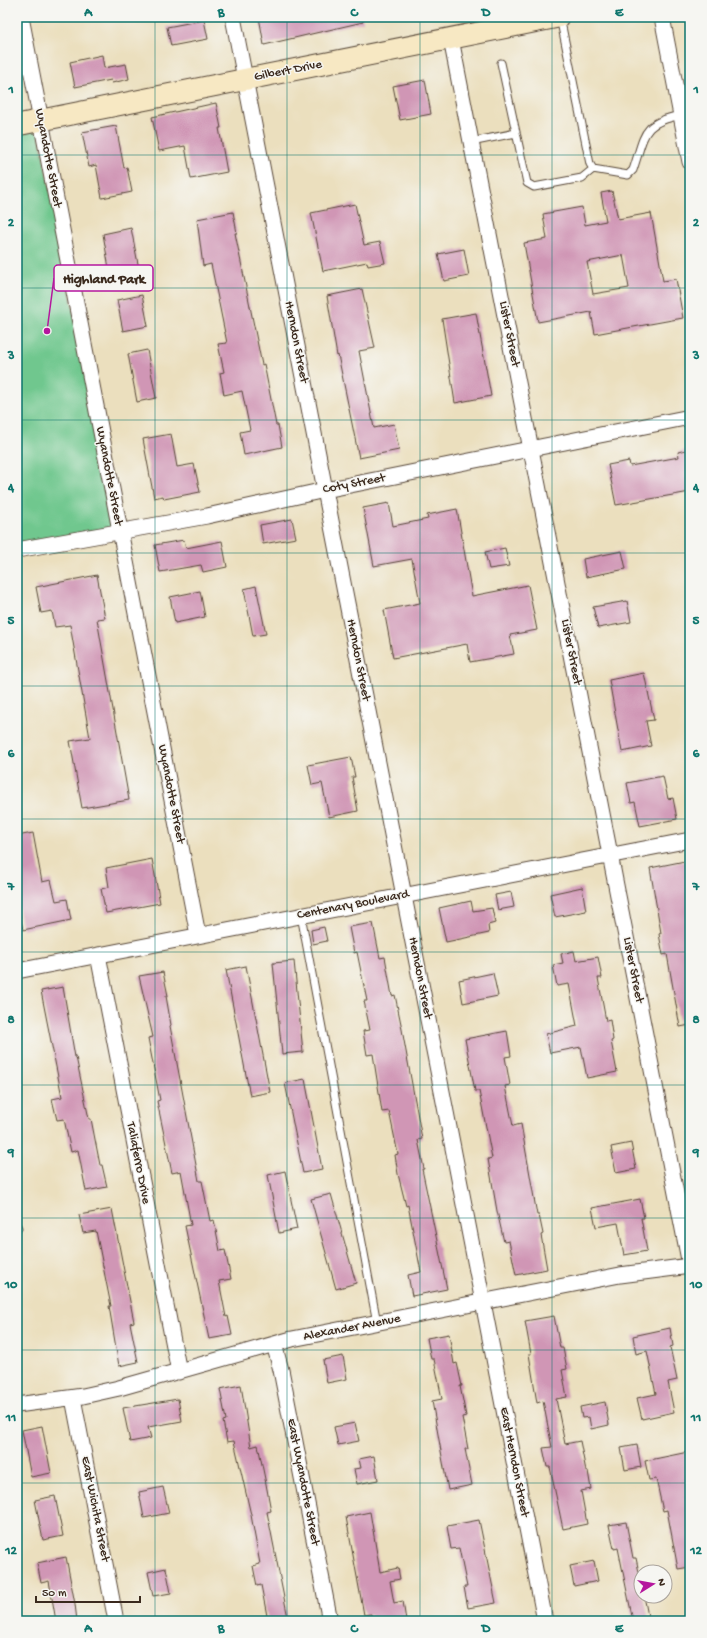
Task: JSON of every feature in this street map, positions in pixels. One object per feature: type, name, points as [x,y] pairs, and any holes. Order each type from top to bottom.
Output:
[{"type":"street","name":"Wyandotte Street","points":[[21,17],[198,935]]},
{"type":"street","name":"Herndon Street","points":[[233,17],[483,1303]]},
{"type":"street","name":"Gilbert Drive","points":[[17,125],[559,17]]},
{"type":"street","points":[[662,17],[690,162]]},
{"type":"street","name":"Lister Street","points":[[451,39],[690,1265]]},
{"type":"street","name":"Coty Street","points":[[17,550],[207,516],[325,490],[690,417]]},
{"type":"street","name":"Centenary Boulevard","points":[[17,970],[404,894],[690,840]]},
{"type":"street","name":"Taliaferro Drive","points":[[98,955],[179,1372]]},
{"type":"street","name":"Alexander Avenue","points":[[17,1405],[73,1398],[119,1388],[274,1344],[620,1275],[690,1265]]},
{"type":"street","name":"East Herndon Street","points":[[483,1303],[544,1621]]},
{"type":"street","name":"East Wyandotte Street","points":[[274,1344],[281,1370],[330,1621]]},
{"type":"street","name":"East Wichita Street","points":[[73,1398],[116,1621]]},
{"type":"lane","points":[[559,17],[592,166]]},
{"type":"lane","points":[[501,63],[527,183],[529,186],[534,187],[582,178],[592,166]]},
{"type":"lane","points":[[592,166],[622,176],[628,176],[633,170],[649,128],[655,122],[681,115]]},
{"type":"lane","points":[[471,142],[516,133]]},
{"type":"lane","points":[[301,915],[377,1323]]},
{"type":"green space","points":[[38,129],[116,528],[17,546],[17,134]]},
{"type":"building","points":[[259,17],[362,17],[363,22],[264,45]]},
{"type":"building","points":[[204,20],[208,39],[171,46],[167,27]]},
{"type":"building","points":[[102,55],[104,68],[126,64],[129,79],[112,83],[111,80],[75,87],[70,62]]},
{"type":"building","points":[[425,80],[431,114],[400,120],[393,86]]},
{"type":"building","points":[[216,103],[227,172],[191,179],[185,146],[159,151],[152,117]]},
{"type":"building","points":[[116,126],[124,168],[127,167],[132,192],[102,198],[96,165],[89,167],[82,132]]},
{"type":"building","points":[[612,191],[618,219],[651,213],[663,281],[676,279],[683,318],[595,334],[591,312],[538,322],[524,243],[547,239],[543,214],[582,207],[585,225],[606,221],[601,193]],"holes":[[[623,255],[629,288],[593,294],[587,262]]]},
{"type":"building","points":[[355,204],[364,245],[380,242],[385,263],[368,266],[367,262],[323,271],[311,213]]},
{"type":"building","points":[[233,212],[237,233],[235,233],[262,365],[264,364],[276,425],[278,425],[282,447],[244,455],[240,432],[250,430],[242,391],[224,395],[220,373],[224,372],[218,344],[227,343],[211,264],[203,266],[197,219]]},
{"type":"building","points":[[131,228],[139,269],[110,274],[103,234]]},
{"type":"building","points":[[464,249],[469,276],[444,281],[438,254]]},
{"type":"building","points":[[362,289],[375,348],[359,351],[374,428],[394,424],[399,450],[359,458],[338,355],[337,356],[327,296]]},
{"type":"building","points":[[142,295],[148,326],[123,331],[117,300]]},
{"type":"building","points":[[476,313],[491,396],[455,403],[442,319]]},
{"type":"building","points":[[147,350],[156,398],[137,402],[128,354]]},
{"type":"building","points":[[171,434],[177,467],[194,464],[200,492],[164,499],[163,496],[154,498],[143,439]]},
{"type":"building","points":[[690,449],[690,492],[616,505],[608,465],[629,461],[630,466],[679,457],[678,452]]},
{"type":"building","points":[[389,503],[393,526],[428,519],[427,515],[457,509],[472,596],[528,585],[537,630],[510,635],[514,654],[470,662],[467,644],[393,658],[384,610],[420,603],[412,559],[374,566],[363,508]]},
{"type":"building","points":[[292,519],[296,538],[263,544],[260,525]]},
{"type":"building","points":[[184,540],[186,548],[222,541],[227,567],[203,572],[201,565],[160,572],[155,545]]},
{"type":"building","points":[[505,548],[509,566],[489,569],[485,552]]},
{"type":"building","points":[[622,551],[626,569],[586,577],[583,559]]},
{"type":"building","points":[[97,575],[105,618],[97,619],[129,800],[82,808],[70,741],[90,738],[70,625],[55,627],[52,611],[41,613],[36,587]]},
{"type":"building","points":[[256,586],[266,634],[253,636],[244,589]]},
{"type":"building","points":[[200,591],[205,617],[175,623],[170,597]]},
{"type":"building","points":[[627,601],[631,622],[598,628],[593,607]]},
{"type":"building","points":[[644,673],[654,720],[646,721],[651,746],[622,752],[609,680]]},
{"type":"building","points":[[351,757],[355,777],[352,777],[358,811],[329,817],[322,783],[312,785],[308,765]]},
{"type":"building","points":[[663,776],[668,799],[673,798],[677,819],[640,826],[635,802],[631,803],[627,783]]},
{"type":"building","points":[[33,833],[42,882],[51,880],[56,901],[67,899],[71,920],[23,930],[17,900],[17,836]]},
{"type":"building","points":[[152,859],[160,903],[106,913],[101,889],[109,887],[106,868]]},
{"type":"building","points":[[690,860],[690,888],[688,888],[690,899],[690,1025],[680,1027],[667,954],[663,955],[659,934],[661,933],[650,868]]},
{"type":"building","points":[[582,887],[586,911],[555,917],[550,894]]},
{"type":"building","points":[[511,892],[514,907],[498,910],[495,895]]},
{"type":"building","points":[[471,901],[473,911],[492,908],[495,923],[488,925],[489,933],[446,942],[439,908]]},
{"type":"building","points":[[373,923],[380,958],[385,957],[392,996],[395,995],[401,1024],[422,1139],[418,1140],[424,1169],[422,1169],[447,1289],[412,1296],[408,1275],[421,1272],[408,1205],[406,1206],[398,1174],[395,1155],[398,1154],[389,1111],[382,1112],[373,1054],[367,1055],[363,1031],[370,1030],[364,1001],[367,1001],[357,952],[354,953],[349,927]]},
{"type":"building","points":[[324,927],[327,941],[313,944],[311,930]]},
{"type":"building","points":[[574,951],[576,961],[598,957],[602,978],[598,978],[606,1021],[610,1020],[613,1040],[611,1041],[617,1072],[587,1078],[581,1047],[550,1053],[546,1034],[577,1026],[569,984],[557,986],[553,965],[563,963],[561,954]]},
{"type":"building","points":[[294,961],[303,1052],[282,1054],[273,963]]},
{"type":"building","points":[[246,966],[270,1092],[250,1096],[226,970]]},
{"type":"building","points":[[163,972],[168,996],[166,996],[170,1026],[199,1181],[202,1181],[210,1221],[214,1220],[220,1251],[225,1250],[231,1279],[219,1281],[226,1317],[228,1316],[232,1335],[209,1339],[185,1226],[191,1225],[181,1171],[172,1173],[157,1101],[160,1100],[148,1038],[153,1037],[139,976]]},
{"type":"building","points":[[493,973],[498,996],[463,1003],[459,980]]},
{"type":"building","points":[[63,987],[75,1057],[89,1119],[91,1119],[100,1165],[102,1165],[107,1187],[86,1191],[78,1150],[71,1152],[64,1119],[57,1120],[52,1099],[62,1097],[41,991]]},
{"type":"building","points":[[507,1031],[511,1056],[505,1057],[510,1085],[505,1086],[513,1126],[521,1124],[537,1215],[539,1215],[543,1234],[541,1235],[547,1269],[516,1275],[509,1241],[504,1242],[497,1211],[488,1159],[492,1158],[479,1091],[475,1091],[465,1039]]},
{"type":"building","points":[[305,1079],[322,1169],[303,1173],[285,1083]]},
{"type":"building","points":[[631,1143],[636,1169],[616,1173],[611,1147]]},
{"type":"building","points":[[285,1171],[297,1229],[279,1233],[268,1175]]},
{"type":"building","points":[[331,1194],[356,1283],[336,1289],[311,1199]]},
{"type":"building","points":[[640,1199],[644,1218],[641,1218],[647,1251],[624,1255],[618,1223],[596,1227],[592,1208]]},
{"type":"building","points":[[112,1209],[134,1322],[130,1323],[138,1362],[119,1366],[109,1306],[111,1306],[96,1231],[83,1233],[79,1215]]},
{"type":"building","points":[[554,1316],[560,1348],[563,1348],[567,1369],[562,1370],[567,1397],[556,1399],[565,1444],[580,1441],[591,1489],[581,1491],[587,1524],[563,1529],[550,1467],[547,1467],[543,1448],[552,1447],[543,1401],[537,1403],[525,1321]]},
{"type":"building","points":[[670,1328],[673,1346],[670,1347],[677,1380],[668,1382],[674,1412],[642,1419],[637,1398],[656,1394],[647,1351],[636,1354],[633,1336]]},
{"type":"building","points":[[449,1334],[454,1364],[457,1363],[462,1386],[460,1386],[466,1416],[462,1417],[468,1449],[465,1449],[472,1485],[448,1490],[432,1401],[442,1399],[434,1359],[431,1359],[427,1338]]},
{"type":"building","points":[[343,1356],[347,1379],[327,1383],[323,1360]]},
{"type":"building","points":[[241,1385],[251,1447],[258,1445],[266,1484],[271,1511],[267,1512],[288,1618],[272,1621],[268,1621],[261,1585],[257,1586],[253,1566],[260,1564],[251,1515],[234,1441],[227,1442],[223,1421],[226,1420],[220,1389]]},
{"type":"building","points":[[178,1399],[182,1421],[148,1427],[151,1438],[130,1442],[123,1408]]},
{"type":"building","points":[[605,1402],[609,1425],[591,1429],[589,1417],[582,1418],[580,1407]]},
{"type":"building","points":[[355,1423],[359,1441],[338,1445],[334,1427]]},
{"type":"building","points":[[42,1426],[51,1473],[31,1477],[22,1430]]},
{"type":"building","points":[[637,1445],[641,1467],[625,1470],[621,1448]]},
{"type":"building","points":[[688,1452],[690,1464],[690,1567],[678,1569],[667,1510],[663,1511],[656,1479],[649,1480],[645,1461]]},
{"type":"building","points":[[374,1456],[378,1480],[357,1484],[354,1469],[361,1468],[359,1459]]},
{"type":"building","points":[[163,1487],[169,1513],[144,1518],[139,1492]]},
{"type":"building","points":[[55,1496],[63,1536],[43,1540],[35,1500]]},
{"type":"building","points":[[370,1512],[380,1572],[398,1568],[400,1579],[390,1581],[394,1603],[403,1601],[406,1621],[372,1621],[371,1614],[364,1615],[346,1517]]},
{"type":"building","points":[[479,1520],[496,1603],[468,1608],[464,1587],[467,1587],[459,1548],[451,1549],[447,1526]]},
{"type":"building","points":[[626,1522],[633,1558],[636,1558],[637,1564],[633,1564],[633,1604],[646,1604],[649,1621],[633,1621],[618,1548],[614,1549],[609,1525]]},
{"type":"building","points":[[66,1557],[77,1621],[56,1621],[49,1581],[41,1583],[37,1563]]},
{"type":"building","points":[[594,1561],[598,1581],[574,1586],[570,1566]]},
{"type":"building","points":[[166,1568],[171,1593],[153,1596],[148,1572]]},
{"type":"place","name":"Highland Park","points":[[47,331]]}]
